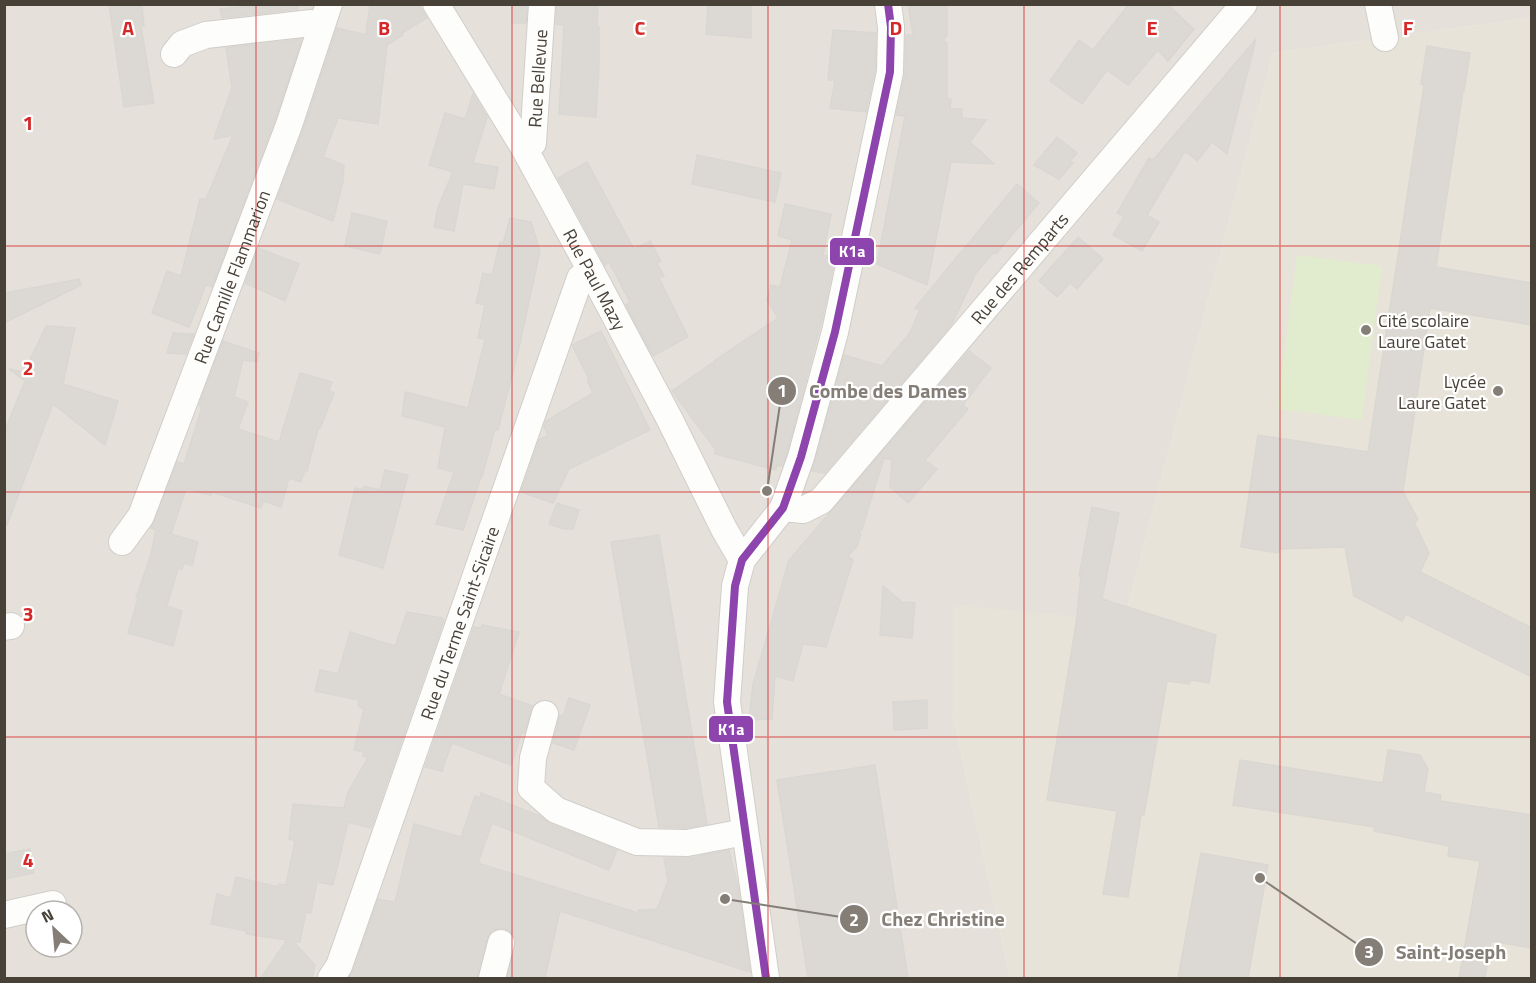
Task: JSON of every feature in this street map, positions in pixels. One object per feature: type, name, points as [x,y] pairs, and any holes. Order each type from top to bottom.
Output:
[{"type":"street","name":"Rue Paul Mazy","points":[[436,4],[524,148],[591,270],[742,560]]},
{"type":"street","name":"Rue Bellevue","points":[[524,148],[533,143],[543,4]]},
{"type":"street","points":[[766,978],[727,702],[735,586],[742,560],[783,508],[801,457],[835,332],[890,72],[891,27],[888,4]]},
{"type":"street","name":"Rue des Remparts","points":[[783,508],[803,510],[821,501],[1244,4]]},
{"type":"street","points":[[1378,4],[1385,38]]},
{"type":"street","points":[[174,54],[182,44],[206,34],[311,23],[325,15]]},
{"type":"street","name":"Rue Camille Flammarion","points":[[122,542],[141,516],[289,125],[325,15]]},
{"type":"street","name":"Rue du Terme Saint-Sicaire","points":[[332,978],[339,966],[355,921],[580,278],[591,270]]},
{"type":"street","points":[[545,714],[533,758],[531,788],[556,810],[637,842],[687,843],[745,832]]},
{"type":"street","points":[[4,915],[24,910]]},
{"type":"street","points":[[492,978],[501,944]]},
{"type":"shaded area","points":[[5,5],[1531,5],[1531,18],[1273,53],[1124,621],[953,716],[1010,978],[5,978]]},
{"type":"shaded area","points":[[1531,18],[1531,978],[1010,978],[953,716],[953,605],[1124,621],[1273,53]]},
{"type":"green space","points":[[1297,255],[1382,266],[1362,420],[1277,409]]},
{"type":"building","points":[[109,4],[142,4],[144,26],[141,26],[154,103],[124,107]]},
{"type":"building","points":[[370,4],[418,4],[427,18],[387,45],[378,124],[338,118],[323,157],[344,165],[343,182],[333,221],[277,199],[337,28],[366,35]]},
{"type":"building","points":[[512,4],[527,4],[526,23],[512,23]]},
{"type":"building","points":[[557,4],[598,4],[599,66],[596,117],[559,114],[564,25],[556,24]]},
{"type":"building","points":[[708,4],[751,4],[751,38],[706,34]]},
{"type":"building","points":[[908,4],[947,4],[947,35],[943,40],[947,43],[947,99],[951,99],[950,109],[962,109],[962,118],[986,120],[970,142],[994,164],[951,162],[927,285],[877,264],[905,116],[896,115],[905,75],[906,35],[913,35]]},
{"type":"building","points":[[1129,4],[1167,4],[1194,29],[1168,61],[1158,50],[1128,85],[1107,70],[1082,104],[1050,81],[1079,40],[1093,50]]},
{"type":"building","points":[[261,5],[298,5],[298,9],[222,18],[220,9]]},
{"type":"building","points":[[833,30],[876,33],[875,70],[866,112],[830,108],[835,80],[828,80]]},
{"type":"building","points":[[302,39],[275,120],[212,287],[206,285],[189,327],[152,313],[167,271],[181,276],[200,199],[206,199],[233,135],[214,139],[232,87],[226,48]]},
{"type":"building","points":[[1256,39],[1227,154],[1212,142],[1197,161],[1185,151],[1147,215],[1159,222],[1142,251],[1113,235],[1124,217],[1117,213],[1149,158],[1153,160]]},
{"type":"building","points":[[1427,46],[1470,53],[1436,267],[1532,283],[1532,325],[1430,308],[1403,491],[1418,520],[1414,522],[1429,553],[1420,572],[1532,628],[1532,677],[1406,614],[1402,621],[1354,596],[1345,547],[1279,549],[1278,553],[1241,547],[1258,435],[1368,452],[1424,85],[1421,84]]},
{"type":"building","points":[[473,94],[487,117],[473,163],[498,167],[494,189],[463,184],[454,231],[434,227],[438,207],[453,172],[429,165],[445,113],[465,119]]},
{"type":"building","points":[[1057,137],[1077,153],[1070,161],[1073,163],[1059,179],[1034,165]]},
{"type":"building","points":[[697,155],[781,173],[775,202],[692,184]]},
{"type":"building","points":[[587,162],[634,249],[650,241],[661,261],[657,263],[664,276],[659,278],[688,337],[653,356],[626,305],[630,302],[609,262],[605,265],[558,178]]},
{"type":"building","points":[[1017,184],[1039,203],[996,254],[994,252],[976,273],[952,324],[825,473],[812,471],[844,355],[882,366],[909,334],[920,310],[915,308]]},
{"type":"building","points":[[785,204],[831,214],[823,255],[835,258],[822,319],[787,453],[782,466],[777,465],[776,470],[715,454],[715,449],[672,391],[712,363],[714,366],[714,361],[778,318],[767,300],[771,285],[780,287],[792,240],[778,236]]},
{"type":"building","points":[[352,213],[387,221],[380,254],[345,246]]},
{"type":"building","points":[[510,218],[531,222],[540,251],[498,430],[495,429],[482,477],[463,530],[436,524],[454,472],[438,468],[445,427],[402,416],[405,392],[468,408],[485,339],[478,338],[485,305],[476,303],[483,273],[492,275],[500,242],[503,243]]},
{"type":"building","points":[[1078,237],[1103,259],[1077,289],[1070,283],[1057,297],[1039,281]]},
{"type":"building","points":[[258,248],[299,264],[285,301],[245,283]]},
{"type":"building","points":[[79,279],[81,285],[4,323],[4,293]]},
{"type":"building","points":[[46,326],[75,328],[63,384],[118,401],[105,445],[53,404],[7,525],[4,524],[4,433],[25,381],[9,369],[24,372]]},
{"type":"building","points":[[601,331],[650,430],[569,469],[553,503],[521,492],[539,440],[548,435],[544,427],[546,421],[593,393],[587,380],[589,379],[572,345]]},
{"type":"building","points":[[173,333],[194,334],[186,354],[167,353]]},
{"type":"building","points":[[223,341],[259,353],[257,362],[243,360],[234,397],[248,402],[238,429],[279,442],[300,373],[332,382],[329,391],[334,393],[320,429],[318,429],[307,471],[305,470],[301,482],[289,478],[281,507],[263,501],[261,508],[212,492],[211,495],[186,489],[171,534],[198,542],[192,566],[184,563],[182,569],[178,568],[167,606],[182,611],[173,646],[128,633],[138,598],[136,598],[151,554],[156,530],[151,528],[177,462],[184,464],[202,407],[199,405]]},
{"type":"building","points":[[969,351],[991,368],[963,405],[968,409],[925,460],[937,469],[908,503],[890,487],[892,460],[884,458],[862,529],[859,532],[861,534],[857,546],[848,556],[853,560],[826,647],[803,644],[793,681],[775,676],[772,719],[749,720],[753,684],[789,560]]},
{"type":"building","points":[[385,470],[408,475],[383,568],[339,555],[355,488],[362,490],[364,486],[380,490]]},
{"type":"building","points":[[557,503],[579,510],[573,529],[564,529],[549,524]]},
{"type":"building","points":[[1092,507],[1119,513],[1102,599],[1216,635],[1209,683],[1191,680],[1189,684],[1167,681],[1128,897],[1103,894],[1117,811],[1047,800],[1076,624],[1081,576],[1079,576]]},
{"type":"building","points":[[659,535],[707,824],[686,828],[659,827],[611,542]]},
{"type":"building","points":[[883,586],[902,602],[915,603],[912,638],[880,635]]},
{"type":"building","points":[[407,612],[444,620],[371,828],[348,822],[333,885],[317,882],[311,913],[306,912],[300,942],[294,942],[315,965],[312,978],[261,978],[287,940],[246,934],[247,931],[211,924],[217,894],[231,898],[236,877],[279,887],[279,884],[286,885],[295,841],[289,839],[293,804],[344,808],[348,792],[368,758],[363,756],[364,752],[354,750],[364,709],[358,706],[359,700],[315,691],[320,670],[338,674],[350,632],[395,646]]},
{"type":"building","points":[[482,625],[519,632],[499,694],[533,706],[524,733],[522,732],[511,765],[452,743],[442,771],[425,767],[474,627],[481,628]]},
{"type":"building","points":[[569,698],[590,705],[574,750],[553,743],[560,715],[563,716]]},
{"type":"building","points":[[927,700],[927,728],[894,730],[893,702]]},
{"type":"building","points":[[1388,750],[1420,755],[1428,769],[1424,792],[1441,795],[1440,801],[1532,815],[1532,948],[1491,941],[1485,978],[1459,978],[1480,861],[1448,856],[1449,846],[1374,831],[1375,827],[1233,805],[1240,760],[1383,783]]},
{"type":"building","points":[[875,765],[908,978],[808,978],[777,780]]},
{"type":"building","points":[[481,793],[540,816],[550,824],[617,850],[609,870],[492,823],[478,863],[638,913],[639,910],[657,909],[668,881],[664,858],[690,858],[729,850],[739,891],[750,972],[560,911],[545,978],[507,978],[516,940],[511,932],[504,928],[490,933],[477,978],[349,978],[378,899],[395,902],[414,824],[461,837],[475,796],[480,798]]},
{"type":"building","points":[[30,849],[34,873],[4,879],[4,854]]},
{"type":"building","points":[[1201,853],[1268,865],[1248,978],[1178,978]]},
{"type":"transit line","name":"K1a","points":[[766,978],[727,702],[735,586],[742,560],[783,508],[801,457],[835,332],[890,72],[891,27],[888,4]]},
{"type":"place","name":"Cité scolaire Laure Gatet","points":[[1366,330]]},
{"type":"place","name":"Lycée Laure Gatet","points":[[1498,391]]},
{"type":"place","name":"Combe des Dames","points":[[767,491]]},
{"type":"place","name":"Saint-Joseph","points":[[1260,878]]},
{"type":"place","name":"Chez Christine","points":[[725,899]]}]
